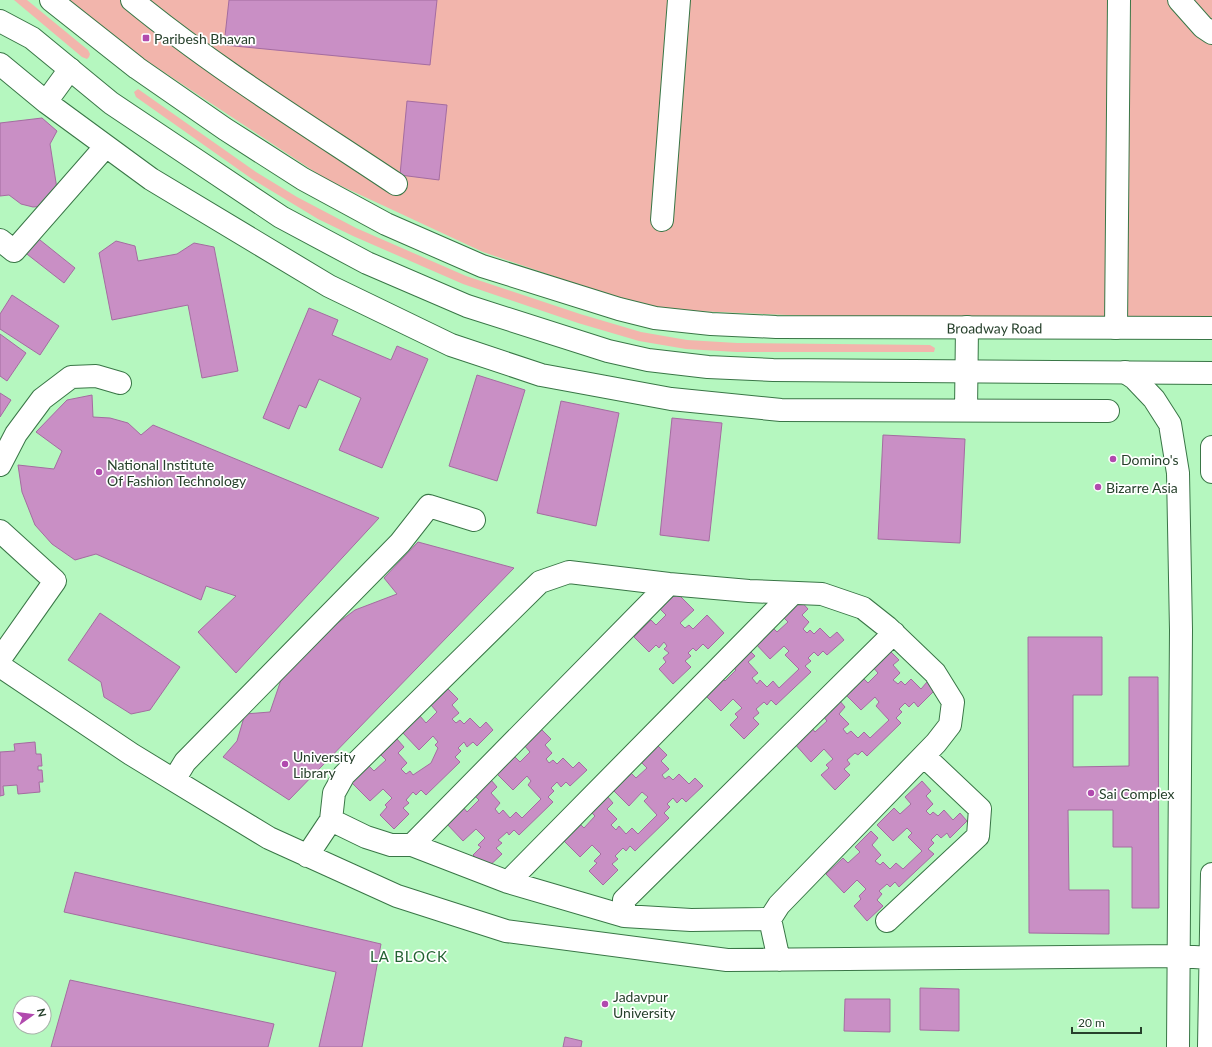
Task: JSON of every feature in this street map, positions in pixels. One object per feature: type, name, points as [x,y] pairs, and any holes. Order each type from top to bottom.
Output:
[{"type":"street","name":"Broadway Road","points":[[51,0],[137,68],[225,129],[303,179],[386,224],[482,266],[619,309],[655,318],[711,324],[776,327],[1212,328]]},
{"type":"street","points":[[132,0],[163,25],[271,103],[396,184]]},
{"type":"street","points":[[662,220],[679,0]]},
{"type":"street","points":[[1116,328],[1119,0]]},
{"type":"street","points":[[1178,0],[1203,28],[1212,33]]},
{"type":"street","points":[[0,21],[32,38],[112,103],[281,216],[367,263],[467,306],[608,351],[648,360],[708,367],[773,370],[1212,373]]},
{"type":"street","points":[[0,64],[46,102],[151,179],[329,286],[451,345],[541,375],[671,399],[781,410],[1108,411]]},
{"type":"street","points":[[46,102],[70,69]]},
{"type":"street","points":[[0,240],[14,250],[106,146]]},
{"type":"street","points":[[966,410],[967,327]]},
{"type":"street","points":[[1125,372],[1134,378],[1154,399],[1170,424],[1178,473],[1182,630],[1178,1047]]},
{"type":"street","points":[[0,465],[16,434],[42,398],[71,377],[96,376],[120,383]]},
{"type":"street","points":[[1212,447],[1212,472]]},
{"type":"street","points":[[174,780],[185,762],[400,543],[429,506],[474,520]]},
{"type":"street","points":[[0,530],[55,581],[0,659]]},
{"type":"street","points":[[307,856],[332,820],[334,793],[344,775],[540,582],[569,572],[669,584],[749,591],[822,594],[863,608],[894,633],[935,673],[953,702],[950,725],[924,756],[778,905],[770,919],[779,960]]},
{"type":"street","points":[[412,845],[669,584]]},
{"type":"street","points":[[508,882],[793,593]]},
{"type":"street","points":[[624,916],[624,900],[894,633]]},
{"type":"street","points":[[0,666],[131,754],[269,838],[397,896],[506,931],[727,960],[1178,956],[1210,958]]},
{"type":"street","points":[[887,921],[978,836],[980,809],[924,756]]},
{"type":"street","points":[[332,820],[372,839],[391,845],[412,845],[508,882],[624,916],[692,920],[770,919]]},
{"type":"street","points":[[1209,1047],[1212,874]]},
{"type":"shaded area","points":[[14,0],[27,0],[88,50],[90,54],[89,57],[87,59],[82,57]]},
{"type":"shaded area","points":[[69,0],[1212,0],[1212,319],[837,317],[693,311],[638,305],[483,252],[324,178],[141,57]]},
{"type":"shaded area","points":[[138,89],[256,172],[297,197],[356,228],[466,276],[580,314],[641,332],[687,340],[737,343],[930,345],[935,348],[934,352],[737,352],[686,349],[639,341],[578,323],[463,284],[318,219],[252,179],[136,97],[134,92]]},
{"type":"building","points":[[229,0],[437,0],[430,65],[224,45]]},
{"type":"building","points":[[407,101],[447,105],[439,180],[400,175]]},
{"type":"building","points":[[42,118],[57,131],[50,144],[57,189],[45,206],[33,207],[21,204],[9,195],[0,196],[0,123]]},
{"type":"building","points":[[35,236],[75,268],[64,283],[23,251]]},
{"type":"building","points":[[116,241],[135,246],[138,261],[177,254],[194,243],[214,247],[238,371],[202,378],[188,305],[112,320],[99,253]]},
{"type":"building","points":[[12,295],[59,326],[40,355],[0,329],[0,314]]},
{"type":"building","points":[[309,308],[338,320],[332,335],[391,360],[397,346],[428,359],[382,468],[339,450],[361,398],[319,379],[306,408],[299,405],[289,429],[263,418]]},
{"type":"building","points":[[0,334],[26,353],[7,381],[0,376]]},
{"type":"building","points":[[477,375],[525,390],[497,481],[449,466]]},
{"type":"building","points":[[0,393],[11,400],[0,417]]},
{"type":"building","points":[[92,395],[93,417],[110,418],[128,423],[141,435],[153,425],[379,518],[236,673],[198,632],[236,596],[206,586],[201,600],[96,554],[75,560],[52,544],[35,525],[22,492],[18,465],[54,469],[62,451],[36,432],[67,400]]},
{"type":"building","points":[[561,401],[619,413],[596,526],[537,513]]},
{"type":"building","points":[[672,418],[722,423],[709,541],[660,535]]},
{"type":"building","points":[[883,435],[965,439],[960,543],[878,539]]},
{"type":"building","points":[[418,542],[514,568],[289,800],[223,757],[237,741],[245,714],[270,712],[282,677],[323,634],[355,610],[397,594],[384,578]]},
{"type":"building","points":[[677,593],[694,610],[680,623],[685,628],[689,625],[693,629],[707,615],[724,633],[708,649],[703,644],[696,651],[693,648],[688,653],[691,656],[685,661],[691,667],[673,684],[659,669],[666,662],[663,658],[669,653],[664,649],[667,646],[664,642],[659,648],[656,645],[649,652],[634,637],[651,620],[656,625],[666,615],[660,609]]},
{"type":"building","points":[[798,598],[808,609],[802,615],[809,622],[803,629],[807,633],[810,630],[814,634],[820,628],[830,638],[837,632],[844,640],[827,655],[823,651],[818,656],[814,652],[808,658],[811,661],[805,666],[811,672],[776,705],[771,700],[767,705],[764,702],[756,709],[759,713],[753,718],[759,724],[744,739],[730,725],[738,717],[735,714],[742,708],[733,699],[721,711],[703,693],[720,676],[725,681],[736,670],[732,665],[748,649],[755,656],[748,662],[758,673],[752,678],[757,684],[760,680],[767,687],[773,681],[779,688],[799,669],[785,655],[789,651],[784,646],[770,659],[754,642],[771,626],[777,632],[788,622],[781,615]]},
{"type":"building","points":[[100,613],[180,667],[150,710],[131,714],[104,697],[101,682],[68,660]]},
{"type":"building","points":[[1028,637],[1102,637],[1102,695],[1073,695],[1073,767],[1129,766],[1129,677],[1158,677],[1159,908],[1132,908],[1132,847],[1113,847],[1113,810],[1068,810],[1069,890],[1109,890],[1109,934],[1029,933]]},
{"type":"building","points":[[889,650],[899,660],[893,665],[900,673],[893,680],[898,684],[901,681],[905,685],[911,679],[921,689],[927,682],[935,690],[918,707],[914,702],[909,707],[905,703],[899,709],[902,712],[896,718],[901,723],[867,756],[862,751],[858,755],[855,753],[847,760],[850,764],[844,769],[850,775],[835,790],[821,775],[829,768],[826,765],[833,759],[824,749],[811,762],[794,743],[811,727],[815,732],[827,721],[823,716],[839,700],[845,707],[839,714],[849,724],[843,729],[847,734],[851,731],[858,738],[864,732],[870,738],[889,720],[876,706],[879,702],[875,697],[861,710],[845,694],[862,677],[868,683],[878,673],[872,666]]},
{"type":"building","points":[[448,689],[458,699],[452,705],[459,713],[452,719],[456,723],[460,720],[464,724],[470,718],[480,728],[486,722],[493,730],[477,746],[473,742],[467,747],[464,742],[458,748],[461,751],[455,757],[460,762],[426,795],[421,790],[416,795],[413,792],[406,800],[409,803],[403,808],[409,814],[394,829],[380,815],[387,807],[385,805],[392,798],[383,789],[370,801],[352,783],[369,766],[374,771],[386,760],[381,755],[397,739],[404,747],[398,753],[407,763],[401,769],[406,774],[410,771],[413,775],[431,763],[438,748],[435,745],[438,742],[433,736],[419,750],[403,733],[420,716],[426,723],[437,712],[431,705]]},
{"type":"building","points":[[541,729],[551,739],[545,745],[552,753],[546,759],[549,763],[553,760],[557,764],[563,758],[573,768],[579,762],[587,770],[570,786],[566,782],[561,787],[557,782],[551,788],[554,791],[548,797],[553,802],[519,835],[514,830],[509,835],[507,832],[498,840],[502,843],[496,848],[502,854],[486,869],[473,855],[481,847],[478,845],[485,838],[476,829],[463,841],[446,823],[463,807],[467,812],[479,800],[474,795],[491,780],[497,787],[491,793],[500,803],[495,809],[499,814],[503,810],[510,818],[516,812],[522,818],[541,799],[528,785],[531,781],[527,776],[513,790],[496,773],[514,756],[520,762],[530,752],[524,745]]},
{"type":"building","points":[[35,742],[36,754],[41,754],[42,766],[38,766],[38,770],[42,770],[43,782],[39,782],[40,792],[18,794],[17,785],[3,786],[4,795],[0,796],[0,752],[15,751],[14,744]]},
{"type":"building","points":[[657,745],[667,755],[661,761],[669,769],[662,775],[665,779],[669,776],[673,780],[679,774],[689,784],[695,778],[703,786],[686,802],[682,798],[677,803],[673,798],[667,804],[670,807],[664,813],[669,818],[635,851],[630,846],[626,851],[623,848],[615,856],[618,859],[612,864],[618,870],[603,885],[589,871],[597,863],[594,861],[601,854],[592,845],[580,857],[562,839],[579,823],[584,828],[595,816],[590,811],[607,796],[613,803],[607,809],[617,819],[611,825],[616,830],[619,826],[626,834],[632,828],[638,834],[657,815],[644,801],[648,797],[642,792],[629,806],[612,789],[630,772],[636,778],[647,768],[640,761]]},
{"type":"building","points":[[922,781],[931,791],[926,796],[933,804],[926,811],[930,815],[933,812],[938,816],[944,810],[953,820],[960,813],[967,821],[950,838],[947,833],[941,838],[937,834],[931,840],[934,843],[928,849],[934,854],[899,887],[895,882],[890,887],[887,884],[879,891],[882,894],[877,900],[883,906],[867,921],[854,906],[861,899],[859,896],[866,889],[857,880],[844,893],[826,874],[843,858],[848,863],[860,852],[855,847],[871,831],[878,838],[872,845],[881,855],[875,861],[880,865],[883,862],[890,869],[896,863],[903,869],[922,851],[908,837],[912,833],[907,828],[893,841],[877,825],[894,808],[900,814],[911,804],[905,797]]},
{"type":"building","points":[[75,872],[381,944],[362,1047],[319,1047],[336,972],[64,912]]},
{"type":"building","points":[[70,980],[274,1024],[268,1047],[51,1047]]},
{"type":"building","points":[[920,988],[959,989],[959,1031],[920,1030]]},
{"type":"building","points":[[845,999],[890,999],[890,1032],[844,1031]]},
{"type":"building","points":[[565,1037],[582,1041],[581,1047],[563,1047]]},
{"type":"place","name":"Paribesh Bhavan","points":[[146,38]]},
{"type":"place","name":"Domino's","points":[[1113,459]]},
{"type":"place","name":"National Institute Of Fashion Technology","points":[[99,472]]},
{"type":"place","name":"Bizarre Asia","points":[[1098,487]]},
{"type":"place","name":"University Library","points":[[285,764]]},
{"type":"place","name":"Sai Complex","points":[[1091,793]]},
{"type":"place","name":"Jadavpur University","points":[[605,1004]]},
{"type":"district","name":"LA BLOCK","points":[[409,956]]}]
